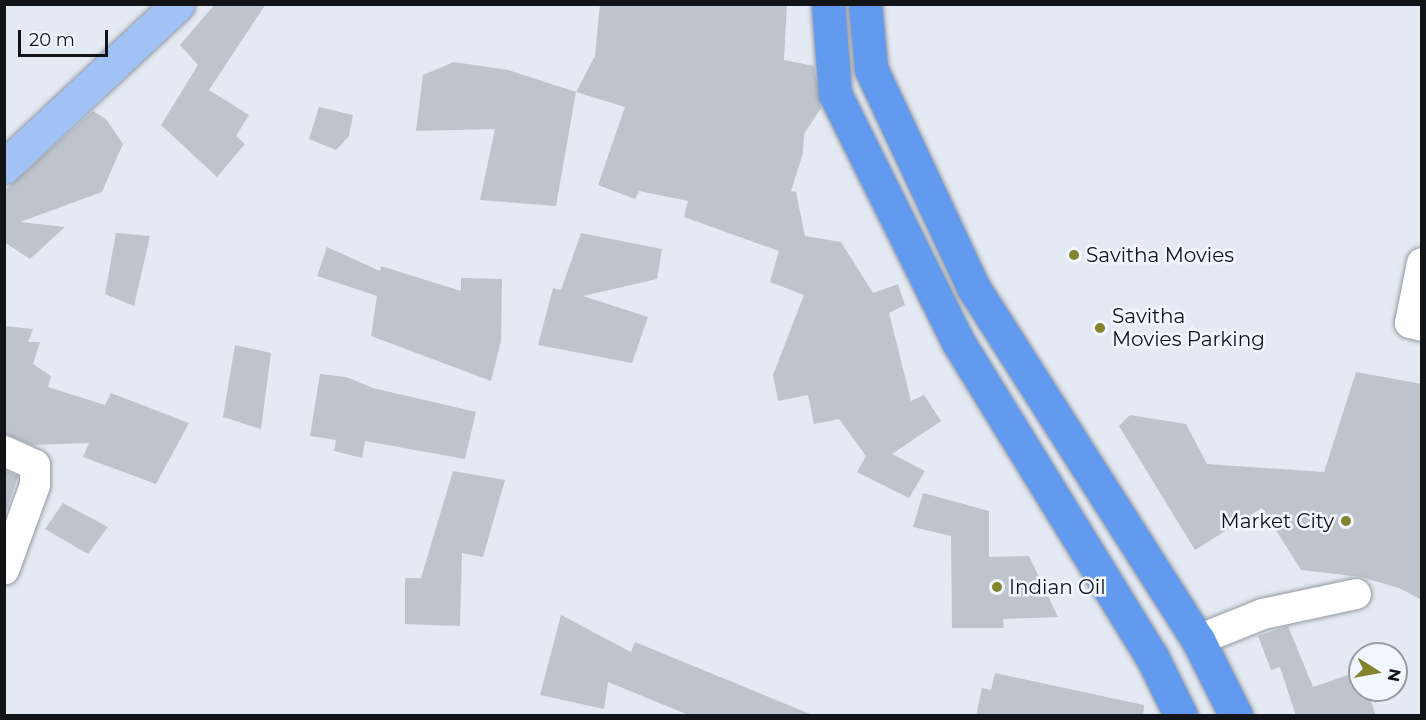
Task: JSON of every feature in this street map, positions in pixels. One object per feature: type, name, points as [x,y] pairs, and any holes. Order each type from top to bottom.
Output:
[{"type":"highway","points":[[828,4],[835,94],[958,342],[1152,657],[1181,716]]},
{"type":"highway","points":[[865,4],[872,69],[973,287],[1198,640],[1236,716]]},
{"type":"main road","points":[[4,167],[178,4]]},
{"type":"street","points":[[1422,264],[1410,323],[1422,326]]},
{"type":"street","points":[[4,452],[35,465],[35,485],[4,570]]},
{"type":"street","points":[[1198,640],[1263,614],[1356,594]]},
{"type":"building","points":[[215,4],[266,4],[209,90],[249,115],[236,136],[245,144],[217,177],[161,125],[198,65],[180,45]]},
{"type":"building","points":[[600,4],[787,4],[784,60],[814,66],[821,108],[804,134],[803,153],[791,191],[796,192],[805,236],[841,242],[873,293],[898,284],[905,305],[889,313],[911,401],[924,395],[941,421],[892,454],[925,471],[909,498],[857,472],[866,456],[839,419],[814,424],[808,395],[778,401],[773,375],[804,295],[770,282],[779,251],[684,217],[688,201],[639,191],[635,199],[598,185],[625,107],[576,92],[595,56]]},
{"type":"building","points":[[454,62],[508,70],[576,92],[556,206],[480,200],[495,129],[416,131],[423,75]]},
{"type":"building","points":[[319,107],[353,115],[349,136],[336,150],[309,139]]},
{"type":"building","points":[[93,111],[106,119],[123,144],[102,192],[20,222],[65,227],[30,259],[4,242],[4,191]]},
{"type":"building","points":[[116,233],[150,236],[134,306],[105,294]]},
{"type":"building","points":[[581,233],[662,249],[657,279],[583,296],[648,317],[632,363],[538,345],[553,288],[561,290]]},
{"type":"building","points":[[327,247],[380,271],[381,266],[461,291],[461,278],[502,279],[501,341],[491,381],[371,336],[377,296],[317,276]]},
{"type":"building","points":[[4,326],[33,329],[28,342],[40,342],[33,364],[51,376],[48,387],[105,405],[111,393],[189,423],[156,484],[83,457],[89,443],[33,445],[4,434]]},
{"type":"building","points":[[235,345],[271,353],[261,429],[223,417]]},
{"type":"building","name":"Market City","points":[[1356,372],[1422,384],[1422,600],[1399,588],[1361,577],[1301,570],[1262,508],[1195,550],[1119,426],[1130,415],[1186,424],[1207,464],[1324,472]]},
{"type":"building","points":[[320,374],[346,377],[373,388],[476,412],[465,459],[365,441],[362,458],[334,451],[336,440],[310,436]]},
{"type":"building","points":[[4,470],[18,476],[4,518]]},
{"type":"building","points":[[453,471],[505,480],[483,557],[462,553],[460,626],[405,624],[405,578],[421,578]]},
{"type":"building","name":"Indian Oil","points":[[923,493],[989,511],[989,557],[1029,556],[1058,617],[1003,619],[1004,628],[952,628],[951,536],[913,527]]},
{"type":"building","points":[[63,503],[108,527],[88,554],[45,529]]},
{"type":"building","points":[[561,615],[631,652],[635,642],[815,716],[691,716],[608,682],[604,709],[540,695]]},
{"type":"building","points":[[1288,626],[1313,687],[1348,675],[1348,702],[1371,702],[1376,716],[1296,716],[1280,667],[1271,670],[1258,636]]},
{"type":"building","points":[[995,673],[1144,705],[1143,716],[976,716],[982,688],[991,690]]},
{"type":"place","name":"Savitha Movies","points":[[1074,255]]},
{"type":"place","name":"Savitha Movies Parking","points":[[1100,328]]},
{"type":"place","name":"Market City","points":[[1346,521]]},
{"type":"place","name":"Indian Oil","points":[[997,587]]}]
